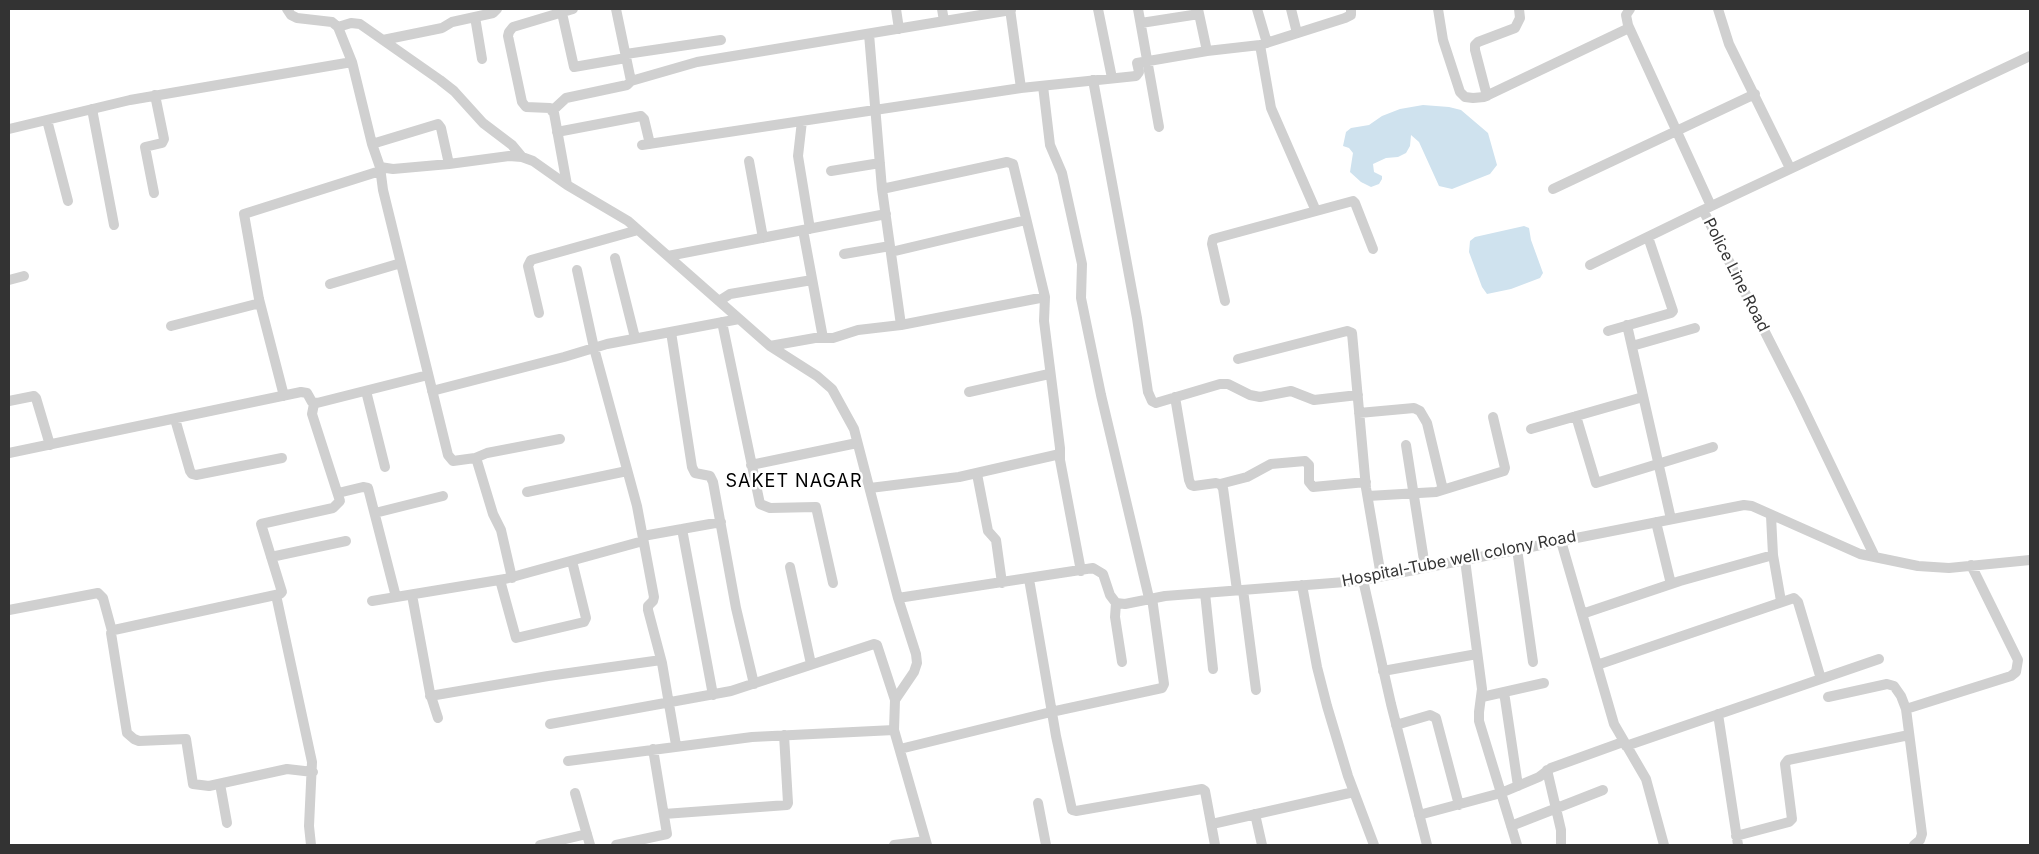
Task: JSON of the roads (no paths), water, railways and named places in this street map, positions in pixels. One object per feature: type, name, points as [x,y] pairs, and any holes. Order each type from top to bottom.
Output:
[{"type":"street","points":[[287,9],[291,15],[297,18],[332,22],[338,27],[352,62],[380,169],[428,375],[450,459],[453,461],[475,458],[560,439]]},
{"type":"street","points":[[383,40],[442,28],[452,22],[493,13],[497,9]]},
{"type":"street","points":[[540,9],[554,13]]},
{"type":"street","points":[[567,185],[552,111],[550,108],[526,106],[522,102],[508,36],[513,27],[554,13],[573,9]]},
{"type":"street","points":[[616,9],[631,81]]},
{"type":"street","points":[[896,9],[899,29]]},
{"type":"street","points":[[942,9],[944,21]]},
{"type":"street","points":[[552,111],[566,98],[627,85],[631,81],[697,62],[899,29],[982,12],[1011,9],[1021,88]]},
{"type":"street","points":[[1098,9],[1112,78]]},
{"type":"street","points":[[1138,9],[1159,127]]},
{"type":"street","points":[[1257,9],[1264,44],[1271,108],[1316,211]]},
{"type":"street","points":[[1291,9],[1297,33]]},
{"type":"street","points":[[557,132],[641,116],[644,119],[646,144],[1021,88],[1136,76],[1138,63],[1207,51],[1264,44],[1345,18],[1351,15],[1351,9]]},
{"type":"street","points":[[1438,9],[1443,40],[1460,92],[1465,97],[1473,98],[1487,96],[1629,28]]},
{"type":"street","points":[[1487,96],[1475,50],[1476,45],[1478,42],[1515,28],[1520,18],[1519,9]]},
{"type":"street","points":[[1590,265],[1707,208],[1676,130],[1629,28],[1626,15],[1630,9]]},
{"type":"street","points":[[1718,9],[1729,44],[1790,168]]},
{"type":"street","points":[[1141,23],[1198,12],[1207,51]]},
{"type":"street","points":[[554,13],[574,68],[626,56],[721,40]]},
{"type":"street","points":[[476,17],[482,59]]},
{"type":"street","points":[[338,27],[356,23],[383,40],[454,91],[476,116],[512,145],[522,157]]},
{"type":"street","points":[[869,34],[882,189],[900,325]]},
{"type":"street","name":"Police Line Road","points":[[1875,557],[1707,208],[2030,56]]},
{"type":"street","points":[[9,129],[155,95],[352,62]]},
{"type":"street","points":[[1093,80],[1137,318],[1148,392],[1152,401],[1156,403],[1220,384],[1228,384],[1250,395],[1260,397],[1291,391],[1314,400],[1358,395]]},
{"type":"street","points":[[900,749],[1051,712],[1162,688],[1164,684],[1151,598],[1101,395],[1081,298],[1082,264],[1062,173],[1050,145],[1043,86]]},
{"type":"street","points":[[1553,189],[1755,94]]},
{"type":"street","points":[[154,193],[145,150],[147,146],[163,141],[155,95]]},
{"type":"street","points":[[92,109],[114,225]]},
{"type":"street","points":[[47,120],[68,202]]},
{"type":"street","points":[[802,121],[798,156],[812,280],[823,338]]},
{"type":"street","points":[[372,144],[438,124],[441,128],[449,164]]},
{"type":"street","points":[[284,396],[260,303],[244,214],[380,169],[449,164],[508,156],[522,157],[533,161],[567,185],[628,222],[770,346],[817,376],[832,390],[854,429],[898,598],[916,654],[917,663],[914,672],[895,700]]},
{"type":"street","points":[[749,161],[763,238]]},
{"type":"street","points":[[882,189],[1007,162],[1013,164],[1016,170],[1045,297],[1044,321],[1060,454],[1080,571]]},
{"type":"street","points":[[831,171],[880,163]]},
{"type":"street","points":[[1225,301],[1212,244],[1213,239],[1350,202],[1355,203],[1373,249]]},
{"type":"street","points":[[668,256],[886,214]]},
{"type":"street","points":[[844,254],[890,249],[1026,220]]},
{"type":"street","points":[[539,313],[528,266],[531,260],[638,230]]},
{"type":"street","points":[[1608,331],[1671,314],[1673,311],[1648,237]]},
{"type":"street","points":[[615,258],[635,338]]},
{"type":"street","points":[[330,284],[401,263]]},
{"type":"street","points":[[577,270],[594,348],[634,493],[654,597],[648,606],[648,610],[661,660],[676,745]]},
{"type":"street","points":[[9,280],[24,276]]},
{"type":"street","points":[[719,301],[730,294],[812,280]]},
{"type":"street","points":[[770,346],[833,338],[858,330],[900,325],[1045,297]]},
{"type":"street","points":[[171,326],[260,303]]},
{"type":"street","points":[[432,391],[635,338],[740,319]]},
{"type":"street","points":[[722,322],[751,465],[762,506],[770,508],[816,507],[833,583]]},
{"type":"street","points":[[1627,326],[1671,519]]},
{"type":"street","points":[[1632,346],[1695,328]]},
{"type":"street","points":[[1238,359],[1350,331],[1352,333],[1366,482],[1381,576]]},
{"type":"street","points":[[671,332],[692,467],[697,474],[712,478],[736,608],[754,684]]},
{"type":"street","points":[[969,392],[1050,374]]},
{"type":"street","points":[[314,404],[428,375]]},
{"type":"street","points":[[366,391],[385,467]]},
{"type":"street","points":[[9,453],[305,392],[314,404],[312,414],[338,493],[339,504],[333,508],[261,524],[282,590],[280,594],[112,631]]},
{"type":"street","points":[[9,401],[34,396],[36,398],[50,445]]},
{"type":"street","points":[[1175,397],[1189,480],[1194,486],[1220,484],[1247,478],[1271,464],[1305,461],[1309,465],[1309,482],[1313,487],[1366,482]]},
{"type":"street","points":[[1531,429],[1644,398]]},
{"type":"street","points":[[1359,413],[1414,408],[1420,411],[1427,423],[1443,490]]},
{"type":"street","points":[[1576,416],[1596,483],[1713,446]]},
{"type":"street","points":[[1368,496],[1413,494],[1443,490],[1504,471],[1505,468],[1493,417]]},
{"type":"street","points":[[176,420],[192,474],[196,475],[282,458]]},
{"type":"street","points":[[751,465],[858,443]]},
{"type":"street","points":[[1406,445],[1425,568]]},
{"type":"street","points":[[870,488],[977,474],[1060,454]]},
{"type":"street","points":[[475,458],[479,464],[494,514],[501,530],[512,578]]},
{"type":"street","points":[[528,492],[627,471]]},
{"type":"street","points":[[977,474],[988,531],[996,540],[1002,583]]},
{"type":"street","points":[[1220,484],[1223,488],[1256,690]]},
{"type":"street","points":[[338,493],[363,487],[368,488],[376,513],[396,597]]},
{"type":"street","points":[[376,513],[443,496]]},
{"type":"street","name":"Hospital-Tube well colony Road","points":[[1116,604],[1205,592],[1363,580],[1744,505],[1752,506],[1860,554],[1875,557],[1949,568],[2030,560]]},
{"type":"street","points":[[1771,516],[1773,555],[1781,601]]},
{"type":"street","points":[[372,601],[512,578],[643,539],[721,522]]},
{"type":"street","points":[[1656,522],[1672,584]]},
{"type":"street","points":[[682,529],[713,694]]},
{"type":"street","points":[[271,557],[346,541]]},
{"type":"street","points":[[1561,541],[1614,724],[1646,779],[1664,845]]},
{"type":"street","points":[[1517,549],[1533,662]]},
{"type":"street","points":[[1582,614],[1672,584],[1773,555]]},
{"type":"street","points":[[1465,560],[1482,696],[1479,721],[1517,845]]},
{"type":"street","points":[[500,580],[516,638],[584,622],[586,618],[572,561]]},
{"type":"street","points":[[1906,709],[2011,676],[2016,672],[2018,660],[1972,566]]},
{"type":"street","points":[[790,567],[811,664]]},
{"type":"street","points":[[898,598],[1093,568],[1103,574],[1110,595],[1116,604],[1115,617],[1122,662]]},
{"type":"street","points":[[1029,579],[1051,712],[1070,807],[1073,811],[1202,789],[1205,791],[1215,845]]},
{"type":"street","points":[[1363,580],[1396,725],[1427,845]]},
{"type":"street","points":[[1302,585],[1327,706],[1354,792],[1374,845]]},
{"type":"street","points":[[1205,592],[1213,669]]},
{"type":"street","points":[[9,610],[98,593],[103,598],[112,631],[111,636],[127,733],[139,741],[186,739],[193,784],[204,786],[220,784],[287,769],[313,772]]},
{"type":"street","points":[[276,595],[312,762],[311,845]]},
{"type":"street","points":[[412,595],[430,696],[438,718]]},
{"type":"street","points":[[1597,665],[1794,598],[1798,602],[1820,679]]},
{"type":"street","points":[[550,724],[669,703],[754,684],[875,644],[895,700],[894,730],[926,843],[894,845]]},
{"type":"street","points":[[1383,670],[1477,654]]},
{"type":"street","points":[[1419,815],[1501,793],[1539,777],[1548,770],[1879,659]]},
{"type":"street","points":[[430,696],[548,676],[661,660]]},
{"type":"street","points":[[1482,696],[1544,683]]},
{"type":"street","points":[[1828,697],[1887,684],[1894,686],[1901,696],[1906,709],[1922,834],[1920,840],[1914,845]]},
{"type":"street","points":[[1504,692],[1518,786]]},
{"type":"street","points":[[1718,714],[1737,841],[1789,822],[1792,819],[1785,764],[1788,760],[1909,735]]},
{"type":"street","points":[[1396,725],[1430,715],[1436,718],[1459,804]]},
{"type":"street","points":[[568,761],[676,745],[752,737],[894,730]]},
{"type":"street","points":[[664,814],[788,803],[784,735]]},
{"type":"street","points":[[616,845],[667,834],[653,749]]},
{"type":"street","points":[[1548,770],[1561,830],[1561,845]]},
{"type":"street","points":[[220,784],[227,823]]},
{"type":"street","points":[[1511,826],[1603,790]]},
{"type":"street","points":[[575,792],[590,845]]},
{"type":"street","points":[[1212,824],[1354,792]]},
{"type":"street","points":[[1038,803],[1046,845]]},
{"type":"street","points":[[1255,814],[1262,845]]},
{"type":"street","points":[[540,845],[587,834]]},
{"type":"water","points":[[1423,105],[1461,110],[1488,133],[1497,165],[1490,174],[1452,189],[1439,186],[1419,142],[1411,135],[1410,146],[1406,153],[1398,157],[1386,158],[1373,164],[1374,172],[1382,176],[1379,184],[1371,187],[1361,182],[1350,172],[1353,153],[1349,148],[1343,146],[1346,132],[1351,128],[1369,125],[1382,116],[1400,109]]},
{"type":"water","points":[[1524,226],[1529,228],[1531,240],[1543,273],[1540,278],[1511,289],[1487,294],[1482,287],[1469,252],[1470,241],[1475,237]]},
{"type":"district","name":"SAKET NAGAR","points":[[794,482]]}]
